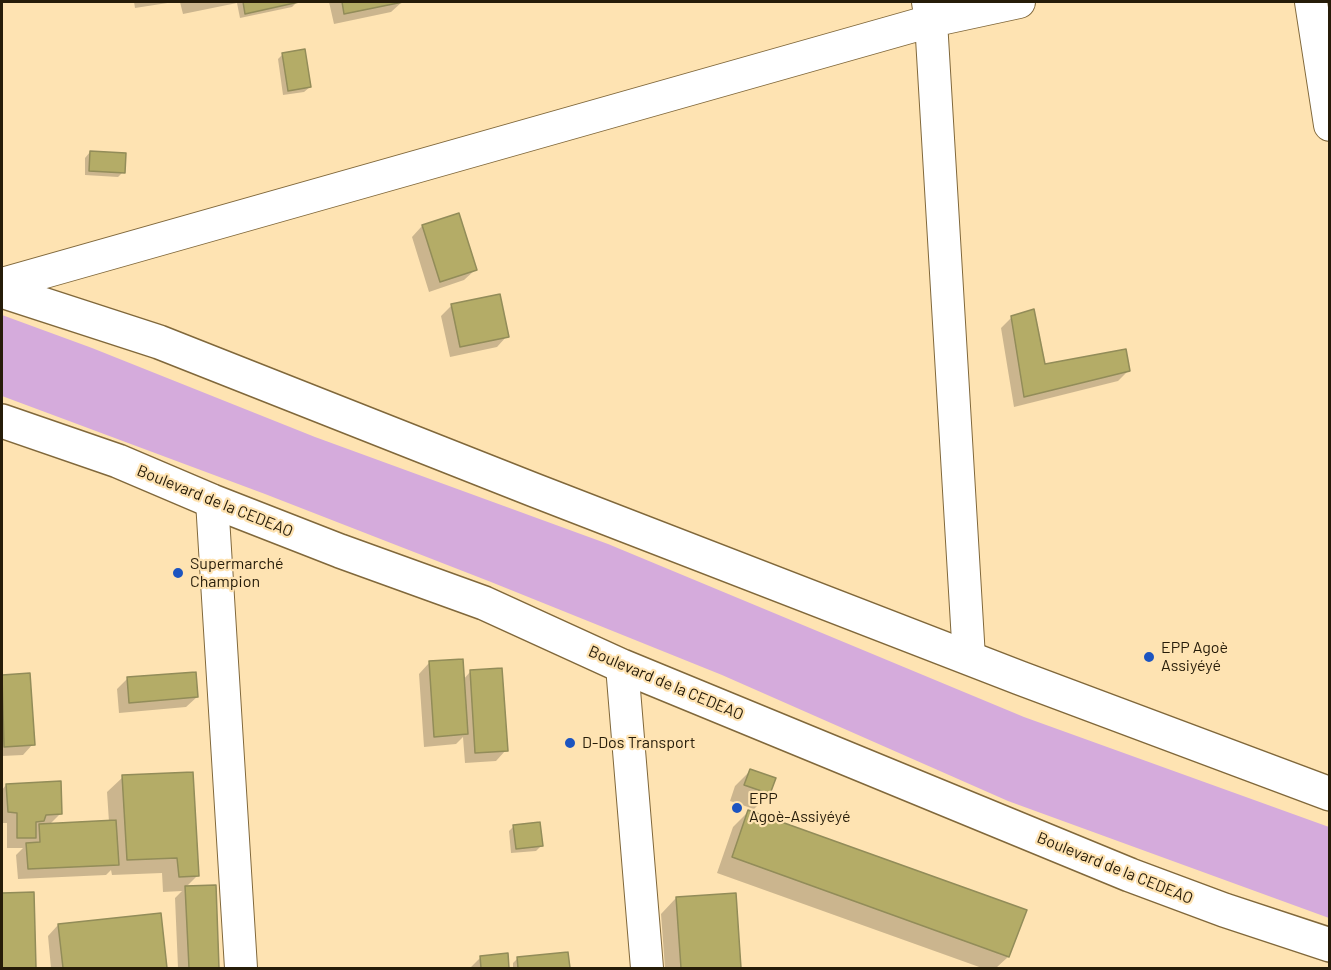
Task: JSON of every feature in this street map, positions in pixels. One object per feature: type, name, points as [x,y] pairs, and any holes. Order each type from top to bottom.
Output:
[{"type":"main road","points":[[2,291],[159,342],[534,490],[1329,794]]},
{"type":"main road","name":"Boulevard de la CEDEAO","points":[[2,421],[118,462],[340,551],[484,603],[622,666],[1130,875],[1224,910],[1329,945]]},
{"type":"street","points":[[2,284],[930,11],[1019,2]]},
{"type":"street","points":[[1311,2],[1329,125]]},
{"type":"street","points":[[930,11],[969,658]]},
{"type":"street","points":[[212,501],[241,969]]},
{"type":"street","points":[[622,666],[647,969]]},
{"type":"shaded area","points":[[2,315],[92,348],[315,437],[608,544],[1024,717],[1329,827],[1329,918],[1008,801],[722,675],[491,582],[265,494],[2,396]]},
{"type":"building","points":[[243,2],[299,2],[245,14]]},
{"type":"building","points":[[342,2],[403,2],[344,14]]},
{"type":"building","points":[[305,49],[311,87],[288,91],[282,53]]},
{"type":"building","points":[[90,151],[126,153],[125,173],[89,171]]},
{"type":"building","points":[[459,213],[477,270],[440,282],[422,225]]},
{"type":"building","points":[[500,294],[509,337],[460,347],[451,304]]},
{"type":"building","points":[[1034,309],[1045,364],[1126,349],[1130,371],[1024,397],[1011,316]]},
{"type":"building","points":[[463,659],[468,734],[434,737],[429,661]]},
{"type":"building","points":[[502,668],[508,751],[475,753],[470,670]]},
{"type":"building","points":[[196,672],[198,697],[129,703],[127,677]]},
{"type":"building","points":[[30,673],[35,745],[4,747],[2,675]]},
{"type":"building","points":[[750,769],[776,778],[770,794],[744,785]]},
{"type":"building","points":[[193,772],[199,876],[179,877],[177,858],[127,860],[122,775]]},
{"type":"building","points":[[61,781],[62,814],[46,815],[44,821],[36,822],[36,838],[17,838],[17,813],[8,812],[6,784]]},
{"type":"building","points":[[748,810],[1027,910],[1009,957],[732,857]]},
{"type":"building","points":[[116,820],[119,865],[28,869],[26,843],[40,842],[39,824]]},
{"type":"building","points":[[540,822],[543,846],[516,849],[513,825]]},
{"type":"building","points":[[216,885],[219,968],[189,968],[185,886]]},
{"type":"building","points":[[34,892],[36,968],[2,968],[2,893]]},
{"type":"building","points":[[736,893],[741,968],[681,968],[676,897]]},
{"type":"building","points":[[161,913],[167,968],[63,968],[58,924]]},
{"type":"building","points":[[568,952],[570,968],[518,968],[517,957]]},
{"type":"building","points":[[508,953],[509,968],[481,968],[480,956]]},
{"type":"place","name":"Supermarché Champion","points":[[178,573]]},
{"type":"place","name":"EPP Agoè Assiyéyé","points":[[1149,657]]},
{"type":"place","name":"D-Dos Transport","points":[[570,743]]},
{"type":"place","name":"EPP Agoè-Assiyéyé","points":[[737,808]]}]
